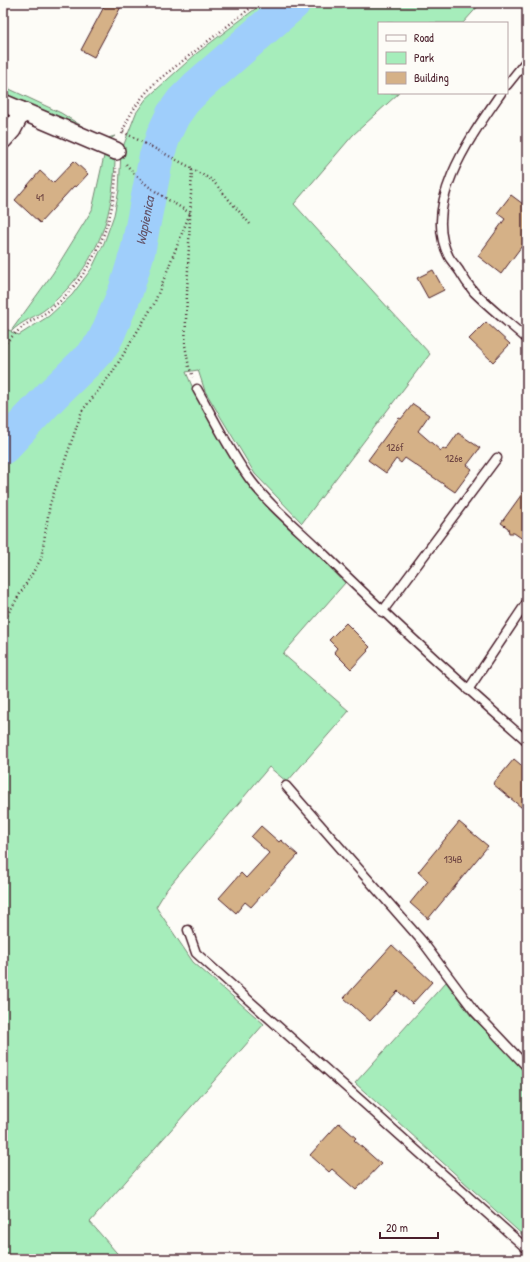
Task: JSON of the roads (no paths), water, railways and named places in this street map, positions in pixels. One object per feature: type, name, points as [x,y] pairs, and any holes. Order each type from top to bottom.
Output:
[{"type":"street","points":[[3,102],[116,151]]},
{"type":"street","points":[[3,140],[12,130],[22,111]]},
{"type":"lane","points":[[508,84],[527,60]]},
{"type":"lane","points":[[500,94],[477,128],[454,169],[444,196],[441,220],[442,235],[449,256],[473,291],[527,338]]},
{"type":"lane","points":[[198,389],[250,479],[382,612],[527,741]]},
{"type":"lane","points":[[382,612],[497,458]]},
{"type":"lane","points":[[468,690],[527,602]]},
{"type":"lane","points":[[286,786],[422,941],[475,1012],[527,1067]]},
{"type":"lane","points":[[188,930],[196,953],[527,1249]]},
{"type":"waterway","name":"Wapienica","points":[[3,447],[102,345],[126,290],[138,250],[156,158],[164,134],[173,115],[183,101],[196,88],[293,3]]}]
